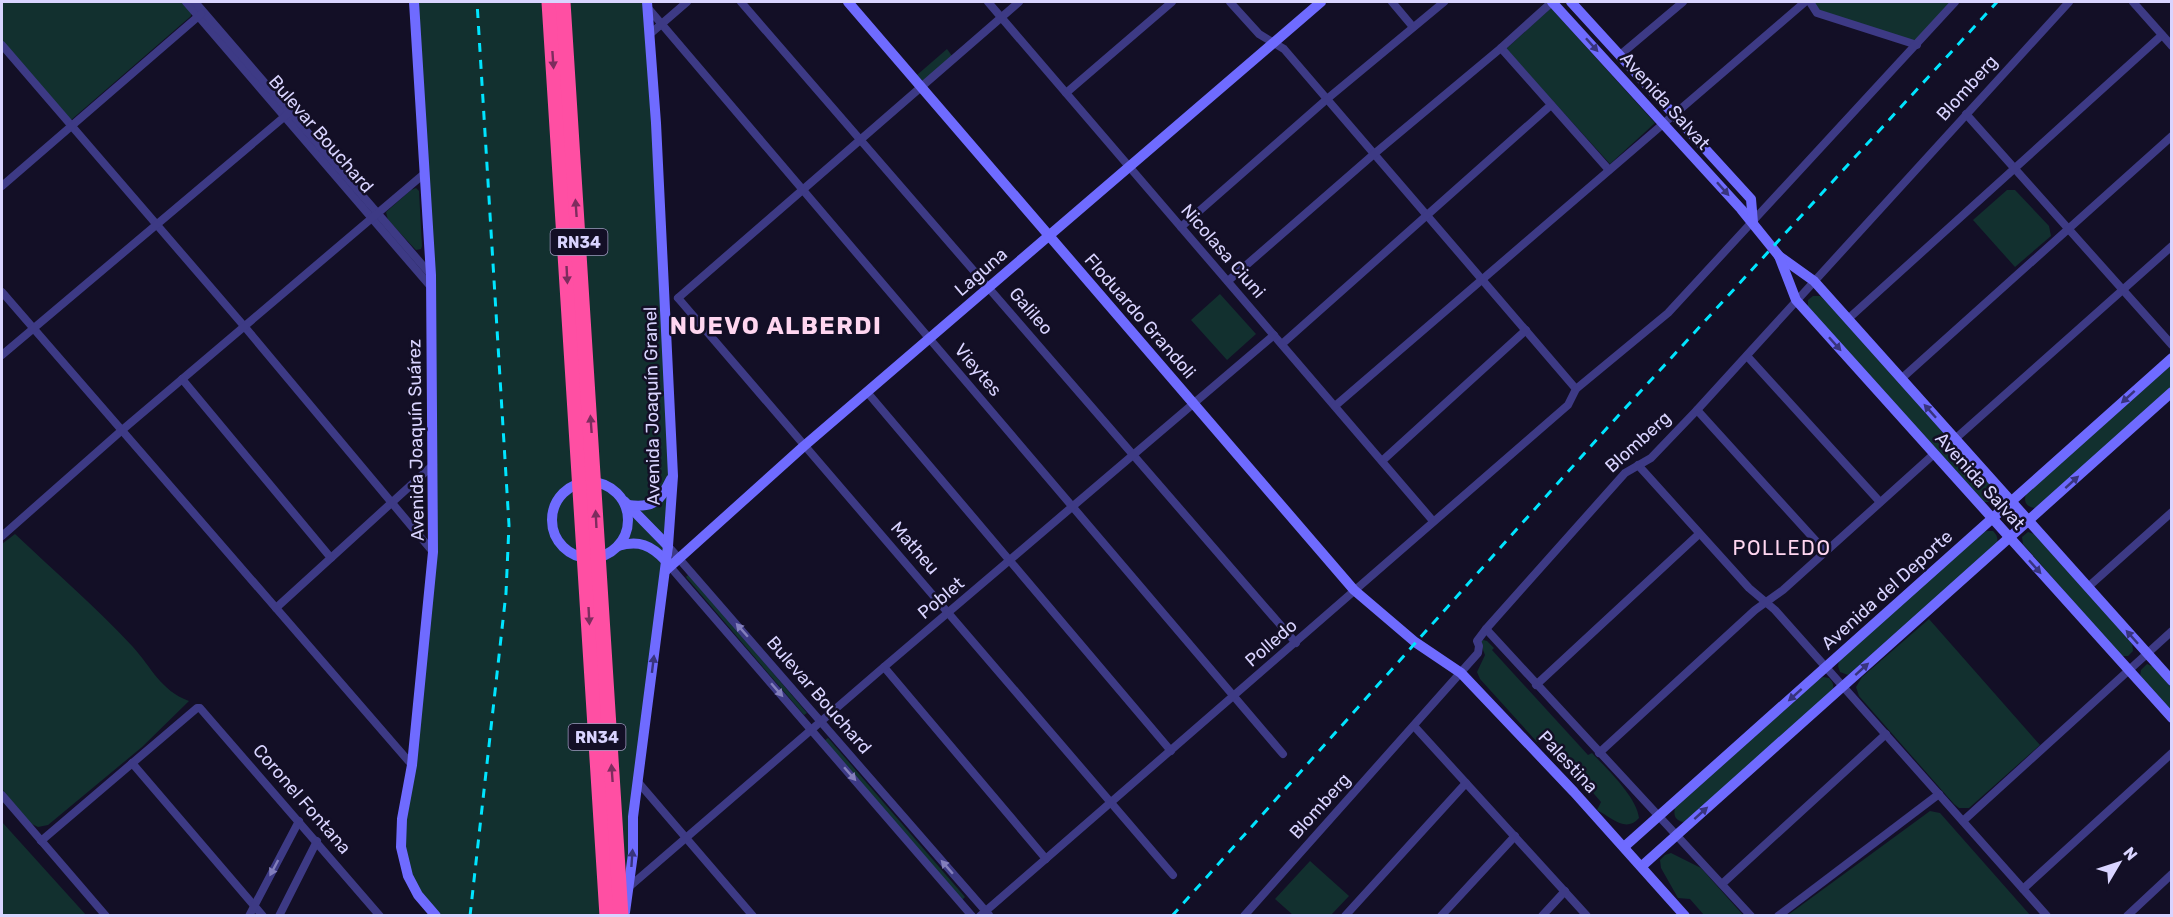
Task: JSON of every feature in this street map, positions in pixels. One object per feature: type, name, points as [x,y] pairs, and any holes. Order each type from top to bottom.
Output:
[{"type":"highway","name":"RN34","points":[[549,2],[592,557],[623,915]]},
{"type":"highway","name":"RN34","points":[[563,2],[587,482]]},
{"type":"highway","name":"RN34","points":[[592,557],[607,915]]},
{"type":"street","name":"Bulevar Bouchard","points":[[186,2],[201,14],[431,281]]},
{"type":"street","name":"Bulevar Bouchard","points":[[195,2],[201,14]]},
{"type":"street","name":"Avenida Joaquín Suárez","points":[[414,2],[431,281],[433,552],[412,765],[402,819],[401,847],[408,876],[418,896],[436,915]]},
{"type":"street","points":[[650,34],[687,2]]},
{"type":"street","name":"Galileo","points":[[741,2],[1296,643]]},
{"type":"street","name":"Floduardo Grandoli","points":[[848,2],[1354,590],[1415,642]]},
{"type":"street","name":"Nicolasa Ciuni","points":[[988,2],[1433,521]]},
{"type":"street","points":[[665,296],[678,298],[1019,2]]},
{"type":"street","points":[[1066,93],[1172,2]]},
{"type":"street","points":[[1230,2],[1259,34],[1284,49],[1576,389]]},
{"type":"street","name":"Laguna","points":[[667,566],[1321,2]]},
{"type":"street","points":[[1392,2],[1413,27]]},
{"type":"street","points":[[1181,227],[1327,99],[1444,2]]},
{"type":"street","points":[[1228,281],[1552,2]]},
{"type":"street","name":"Avenida Salvat","points":[[1552,2],[1753,223],[1779,256],[1814,281],[2172,681]]},
{"type":"street","name":"Avenida Salvat","points":[[1571,2],[1751,199],[1753,223]]},
{"type":"street","points":[[1620,55],[1683,2]]},
{"type":"street","points":[[1335,406],[1808,2],[1817,13],[1917,45]]},
{"type":"street","name":"Polledo","points":[[985,914],[1046,858],[1568,405],[1576,389],[1668,313],[1955,2]]},
{"type":"street","name":"Blomberg","points":[[1244,915],[1461,673],[1478,653],[1477,641],[1486,629],[1625,473],[1651,458],[1697,410],[2069,2]]},
{"type":"street","points":[[2133,2],[2172,46]]},
{"type":"street","name":"Vieytes","points":[[647,4],[661,24],[1283,754]]},
{"type":"street","name":"Avenida Joaquín Granel","points":[[623,915],[629,887],[633,854],[633,817],[667,566],[673,476],[665,296],[647,4]]},
{"type":"street","points":[[2,186],[201,14]]},
{"type":"street","points":[[1848,319],[2162,35]]},
{"type":"street","points":[[2,45],[244,326],[433,552]]},
{"type":"street","points":[[1501,48],[1610,170]]},
{"type":"street","points":[[1282,344],[1551,105]]},
{"type":"street","points":[[1966,114],[2172,345]]},
{"type":"street","points":[[2,355],[288,115]]},
{"type":"street","points":[[1901,379],[2172,136]]},
{"type":"street","points":[[2,536],[425,173]]},
{"type":"street","points":[[1955,439],[2172,246]]},
{"type":"street","name":"Avenida Salvat","points":[[1779,256],[1796,300],[2172,718]]},
{"type":"street","points":[[2,292],[412,765]]},
{"type":"street","name":"Matheu","points":[[678,298],[1173,875]]},
{"type":"street","points":[[1382,461],[1526,330]]},
{"type":"street","name":"Poblet","points":[[629,887],[1274,335]]},
{"type":"street","points":[[1747,356],[1880,502]]},
{"type":"street","name":"Avenida del Deporte","points":[[1624,847],[2172,358]]},
{"type":"street","points":[[182,380],[331,558]]},
{"type":"street","points":[[867,392],[1171,751]]},
{"type":"street","points":[[1642,867],[2172,392]]},
{"type":"street","points":[[1697,410],[1825,551]]},
{"type":"street","points":[[1599,753],[1934,454]]},
{"type":"street","points":[[276,608],[433,465]]},
{"type":"street","points":[[1638,465],[1749,588],[1775,610],[2047,915]]},
{"type":"street","points":[[587,482],[568,488],[559,497],[552,519],[559,542],[567,550],[592,557],[608,553],[624,538],[628,518],[625,501],[646,506],[655,503],[662,497],[673,476]]},
{"type":"street","name":"Bulevar Bouchard","points":[[587,482],[608,486],[668,546],[985,914]]},
{"type":"street","points":[[2088,587],[2172,512]]},
{"type":"street","points":[[1536,685],[1700,534]]},
{"type":"street","name":"Bulevar Bouchard","points":[[618,546],[630,543],[649,546],[972,915]]},
{"type":"street","points":[[1486,629],[1751,915]]},
{"type":"street","points":[[1963,821],[2172,631]]},
{"type":"street","name":"Palestina","points":[[1415,642],[1461,673],[1574,792],[1685,915]]},
{"type":"street","points":[[884,667],[1046,858]]},
{"type":"street","name":"Coronel Fontana","points":[[132,763],[197,708],[203,710],[380,915]]},
{"type":"street","points":[[1414,726],[1587,915]]},
{"type":"street","points":[[1722,884],[1886,734]]},
{"type":"street","points":[[2023,889],[2172,753]]},
{"type":"street","points":[[41,841],[132,763],[263,915]]},
{"type":"street","points":[[638,782],[753,915]]},
{"type":"street","points":[[1345,915],[1466,783]]},
{"type":"street","points":[[1778,915],[1939,794]]},
{"type":"street","points":[[2,795],[106,915]]},
{"type":"street","points":[[249,915],[300,821]]},
{"type":"street","points":[[1441,915],[1515,836]]},
{"type":"street","points":[[279,915],[317,841]]},
{"type":"street","points":[[2127,915],[2172,874]]},
{"type":"street","points":[[1542,915],[1564,891]]},
{"type":"green space","points":[[2,2],[182,2],[191,12],[191,16],[71,120],[2,42]]},
{"type":"green space","points":[[414,2],[647,2],[673,476],[624,915],[436,915],[418,895],[401,847],[433,552],[431,275]]},
{"type":"green space","points":[[1810,2],[1955,2],[1917,45],[1817,13]]},
{"type":"green space","points":[[1551,8],[1655,123],[1610,164],[1506,49]]},
{"type":"green space","points":[[947,49],[952,56],[923,81],[917,75]]},
{"type":"green space","points":[[416,188],[419,191],[422,246],[421,249],[416,250],[388,220],[386,212]]},
{"type":"green space","points":[[2007,190],[2015,190],[2049,226],[2051,236],[2015,267],[1973,220]]},
{"type":"green space","points":[[1220,294],[1256,334],[1227,360],[1191,320]]},
{"type":"green space","points":[[1813,296],[1820,296],[1830,305],[1995,490],[1995,497],[1990,502],[1984,502],[1808,307],[1808,300]]},
{"type":"green space","points":[[2171,365],[2171,389],[2035,508],[2025,502],[2026,494]]},
{"type":"green space","points":[[1993,531],[1997,544],[1848,675],[1840,672],[1839,661],[1981,533]]},
{"type":"green space","points":[[2028,532],[2034,534],[2132,642],[2133,651],[2128,656],[2121,656],[2023,544],[2022,537]]},
{"type":"green space","points":[[15,534],[119,632],[164,685],[189,701],[142,747],[48,825],[38,827],[30,823],[2,789],[2,544]]},
{"type":"green space","points":[[689,574],[807,713],[804,715],[686,577]]},
{"type":"green space","points":[[1929,619],[2040,745],[1969,808],[1959,808],[1954,804],[1859,696],[1856,687],[1862,677]]},
{"type":"green space","points":[[1483,640],[1494,648],[1492,650],[1588,755],[1592,753],[1620,783],[1633,801],[1639,818],[1629,824],[1624,824],[1597,810],[1601,802],[1545,737],[1537,742],[1480,679],[1477,672],[1485,655],[1480,642]]},
{"type":"green space","points":[[2147,664],[2154,667],[2171,687],[2171,712],[2140,677],[2141,670]]},
{"type":"green space","points":[[1823,677],[1829,678],[1833,691],[1684,822],[1677,819],[1675,808]]},
{"type":"green space","points":[[828,738],[965,897],[962,900],[824,741]]},
{"type":"green space","points":[[1930,811],[1940,813],[2030,915],[1788,915]]},
{"type":"green space","points":[[2,822],[86,915],[2,915]]},
{"type":"green space","points":[[1671,853],[1701,868],[1743,915],[1704,915],[1690,899],[1678,898],[1661,868],[1660,860]]},
{"type":"green space","points":[[1310,861],[1349,896],[1331,915],[1293,915],[1275,899]]},
{"type":"railway","points":[[470,916],[506,593],[509,525],[477,2]]},
{"type":"railway","points":[[1172,916],[1607,428],[1997,2]]},
{"type":"district","name":"NUEVO ALBERDI","points":[[776,326]]},
{"type":"district","name":"POLLEDO","points":[[1782,548]]}]
